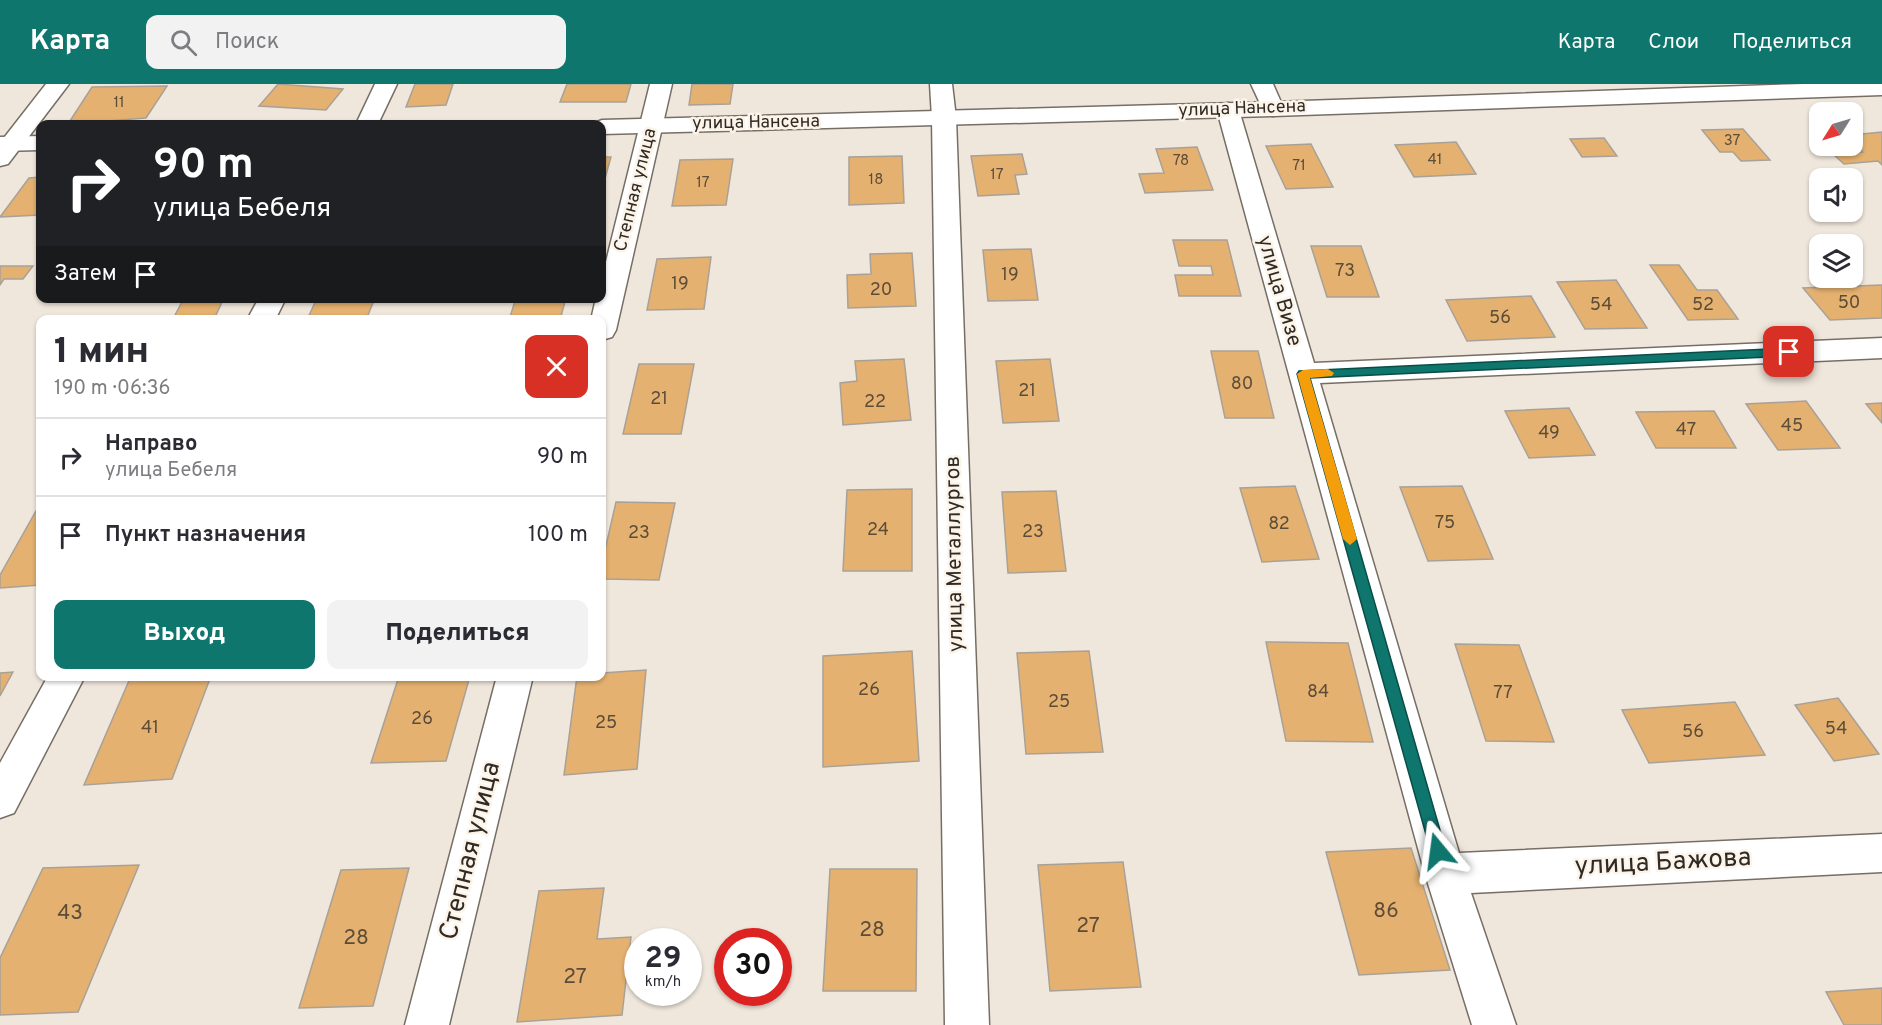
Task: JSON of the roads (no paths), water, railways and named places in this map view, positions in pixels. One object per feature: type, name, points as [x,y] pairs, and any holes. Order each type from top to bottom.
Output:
[{"type":"street","points":[[4,149],[58,84]]},
{"type":"street","points":[[368,120],[386,84]]},
{"type":"street","name":"Степная улица","points":[[606,315],[653,126],[661,84]]},
{"type":"street","name":"улица Металлургов","points":[[941,84],[944,118],[967,1025]]},
{"type":"street","points":[[1262,84],[1273,109]]},
{"type":"street","name":"улица Нансена","points":[[606,127],[1273,109],[1882,88]]},
{"type":"street","name":"улица Визе","points":[[1228,110],[1445,874],[1494,1025]]},
{"type":"street","points":[[4,149],[36,144]]},
{"type":"street","points":[[1303,374],[1882,348]]},
{"type":"street","points":[[0,801],[64,681]]},
{"type":"street","name":"Степная улица","points":[[427,1025],[514,681]]},
{"type":"street","name":"улица Бажова","points":[[1445,874],[1882,853]]}]
